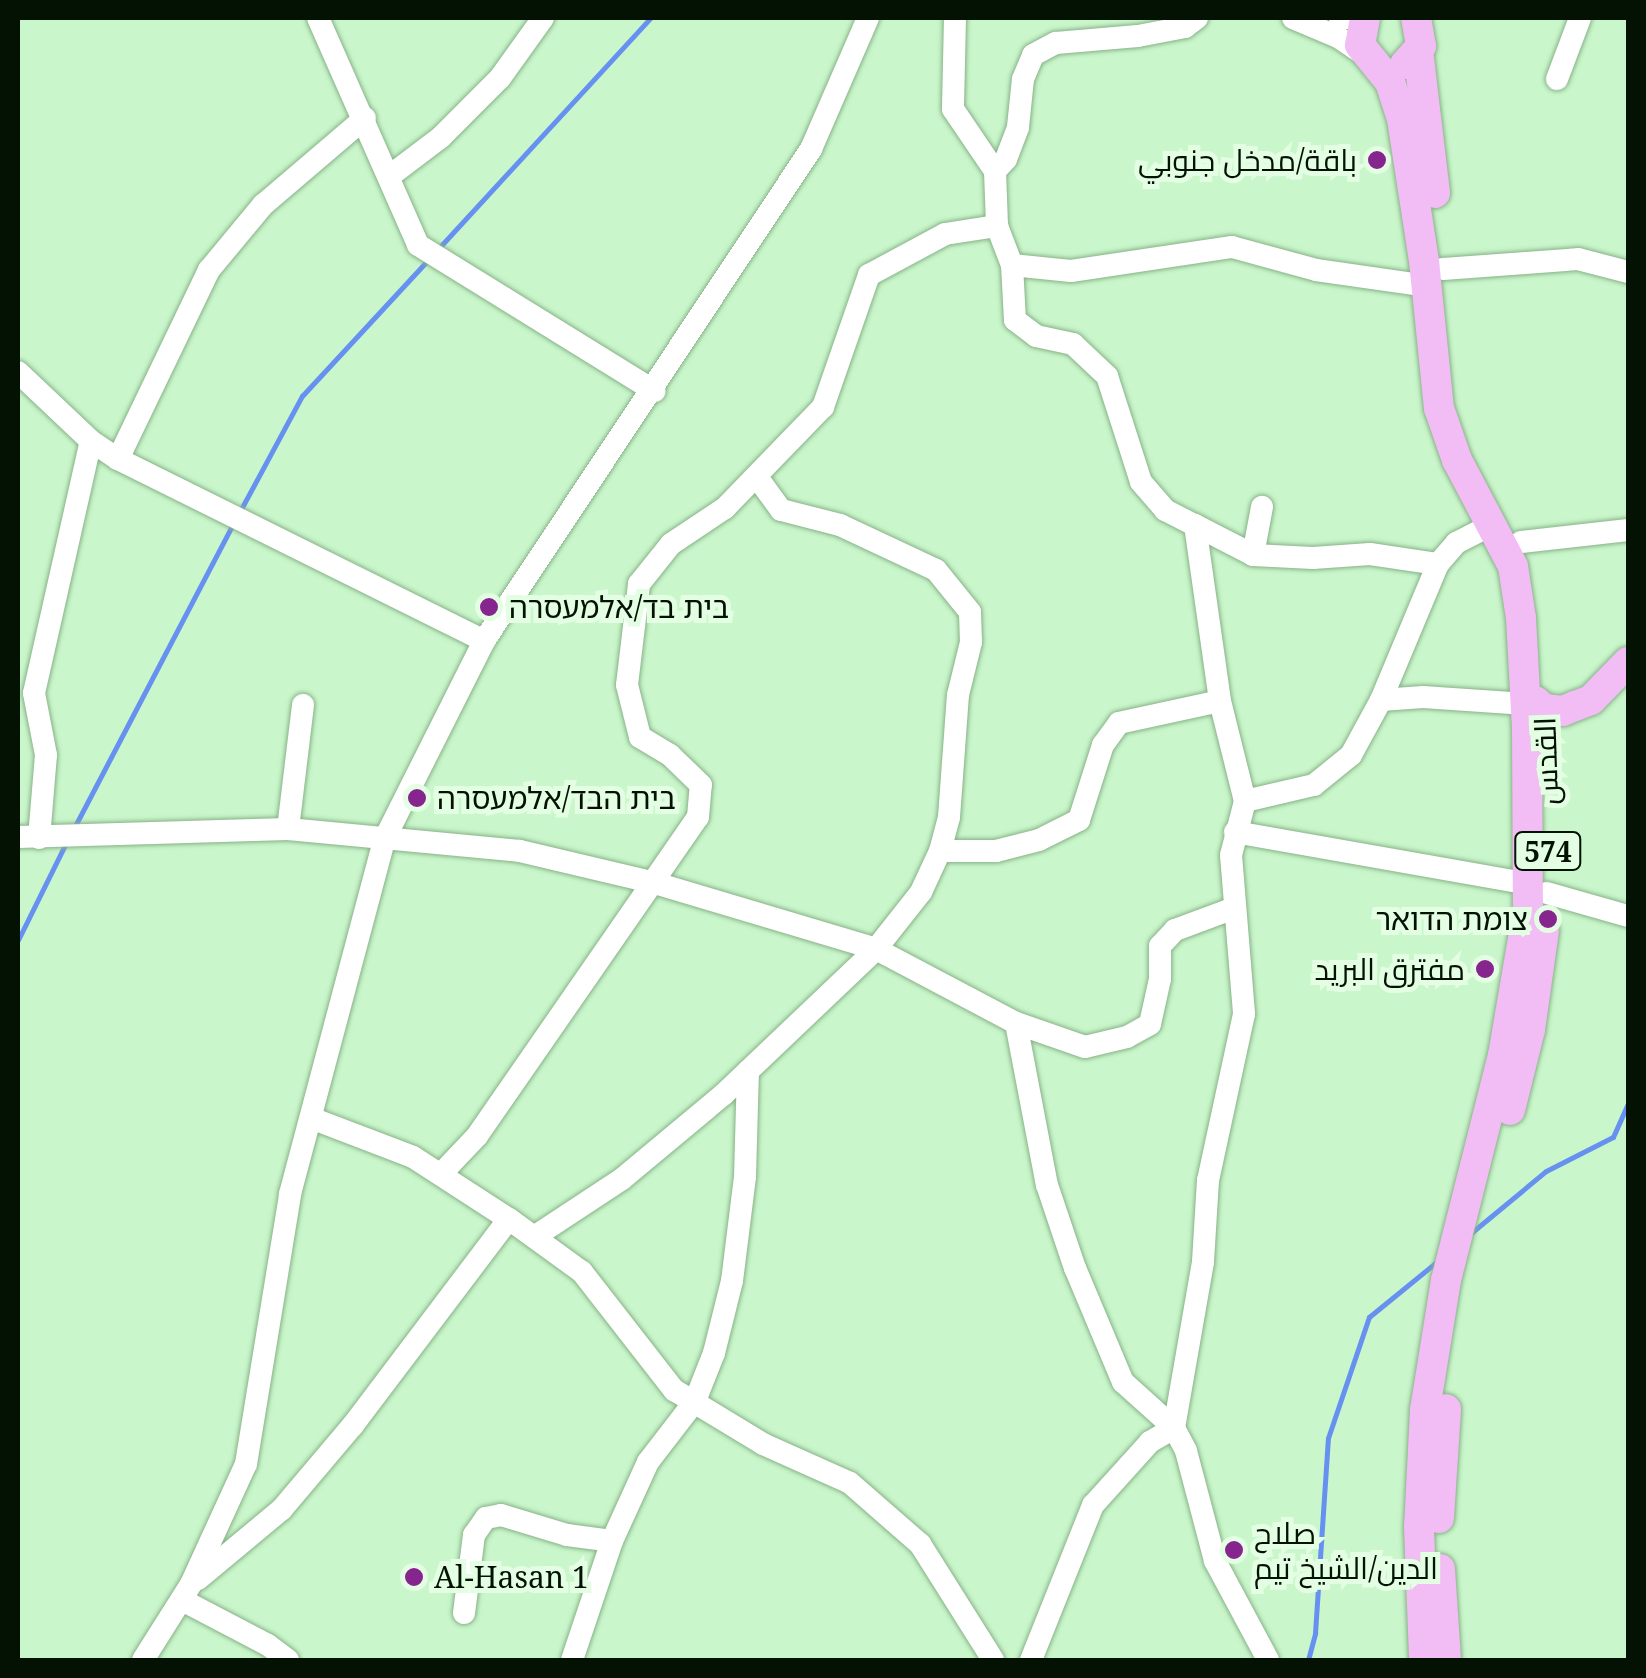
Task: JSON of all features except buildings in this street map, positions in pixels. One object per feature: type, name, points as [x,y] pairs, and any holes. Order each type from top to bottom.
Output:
[{"type":"main road","name":"574","points":[[1361,18],[1359,34],[1369,58],[1402,65],[1418,26]]},
{"type":"main road","name":"القدس","points":[[1418,26],[1435,278],[1439,408],[1457,460],[1508,552],[1518,586],[1536,706]]},
{"type":"main road","name":"القدس","points":[[1369,58],[1390,82],[1402,118],[1458,403],[1476,458],[1521,542],[1536,585],[1535,889],[1530,1030],[1470,1254],[1454,1334],[1440,1506],[1446,1660]]},
{"type":"main road","points":[[1536,706],[1563,710],[1591,700],[1628,662]]},
{"type":"main road","name":"القدس","points":[[1424,1660],[1420,1467],[1431,1366],[1446,1280],[1512,1014],[1535,889]]},
{"type":"street","points":[[318,18],[391,175],[418,245],[654,391]]},
{"type":"street","points":[[391,175],[441,137],[500,78],[544,18]]},
{"type":"street","points":[[143,1660],[186,1592],[246,1464],[290,1194],[384,840],[484,641],[654,391],[811,149],[868,18]]},
{"type":"street","points":[[955,18],[953,109],[994,171],[997,226],[1012,265],[1015,320],[1036,336],[1072,344],[1107,376],[1141,482],[1164,510],[1253,555],[1312,558],[1370,554],[1438,564]]},
{"type":"street","points":[[994,171],[1006,159],[1018,127],[1023,80],[1033,55],[1056,43],[1138,36],[1184,27],[1197,18]]},
{"type":"street","points":[[1293,18],[1338,37],[1369,58]]},
{"type":"street","points":[[1340,18],[1361,18]]},
{"type":"street","points":[[1557,80],[1580,18]]},
{"type":"street","points":[[118,459],[209,270],[263,205],[365,118]]},
{"type":"street","points":[[441,1174],[477,1136],[698,818],[701,785],[670,756],[640,737],[627,685],[639,584],[671,544],[725,508],[758,478],[823,406],[869,275],[945,234],[997,226]]},
{"type":"street","points":[[1012,265],[1071,271],[1232,248],[1316,270],[1435,278],[1578,259],[1628,272]]},
{"type":"street","points":[[18,372],[91,441],[118,459],[484,641]]},
{"type":"street","points":[[91,441],[34,694],[46,756],[28,837],[288,829],[520,851],[656,882],[876,949],[1016,1023],[1085,1048],[1126,1038],[1150,1024],[1160,979],[1160,946],[1175,930],[1234,908]]},
{"type":"street","points":[[534,1237],[622,1179],[748,1071],[876,949],[921,892],[940,851],[949,817],[958,695],[971,642],[970,612],[936,570],[840,525],[781,510],[758,478]]},
{"type":"street","points":[[1253,555],[1262,507]]},
{"type":"street","points":[[1174,1428],[1202,1262],[1208,1180],[1244,1014],[1231,854],[1245,800],[1220,701],[1196,525]]},
{"type":"street","points":[[1245,800],[1314,785],[1336,770],[1360,741],[1381,700],[1438,564],[1456,543],[1492,525]]},
{"type":"street","points":[[1521,542],[1628,530]]},
{"type":"street","points":[[1381,700],[1423,697],[1536,706]]},
{"type":"street","points":[[940,851],[996,851],[1039,840],[1079,820],[1103,744],[1120,723],[1220,701]]},
{"type":"street","points":[[288,829],[302,705]]},
{"type":"street","points":[[1235,832],[1535,889],[1628,916]]},
{"type":"street","points":[[1016,1023],[1047,1185],[1075,1268],[1123,1382],[1174,1428],[1186,1450],[1215,1561],[1268,1660]]},
{"type":"street","points":[[572,1660],[612,1541],[648,1462],[695,1401],[714,1353],[732,1281],[745,1176],[748,1071]]},
{"type":"street","points":[[312,1118],[413,1156],[509,1219],[582,1272],[674,1390],[764,1444],[850,1482],[920,1544],[993,1660]]},
{"type":"street","points":[[186,1592],[282,1510],[354,1425],[509,1219]]},
{"type":"street","points":[[1031,1660],[1093,1506],[1150,1442],[1174,1428]]},
{"type":"street","points":[[464,1614],[474,1535],[486,1518],[501,1515],[567,1535],[612,1541]]},
{"type":"street","points":[[186,1592],[288,1660]]},
{"type":"street","points":[[1008,1660],[1023,1660]]},
{"type":"waterway","points":[[437,250],[650,18]]},
{"type":"waterway","points":[[240,511],[302,396],[430,258]]},
{"type":"waterway","points":[[75,826],[232,526]]},
{"type":"waterway","points":[[18,940],[65,845]]},
{"type":"waterway","points":[[1471,1233],[1546,1171],[1613,1137],[1628,1104]]},
{"type":"waterway","points":[[1308,1660],[1315,1633],[1328,1438],[1369,1317],[1439,1260]]},
{"type":"place","name":"باقة/مدخل جنوبي","points":[[1377,160]]},
{"type":"place","name":"בית בד/אלמעסרה","points":[[489,607]]},
{"type":"place","name":"בית הבד/אלמעסרה","points":[[417,798]]},
{"type":"place","name":"צומת הדואר","points":[[1548,919]]},
{"type":"place","name":"مفترق البريد","points":[[1485,969]]},
{"type":"place","name":"صلاح الدين/الشيخ تيم","points":[[1234,1550]]},
{"type":"place","name":"Al-Hasan 1","points":[[414,1577]]}]
